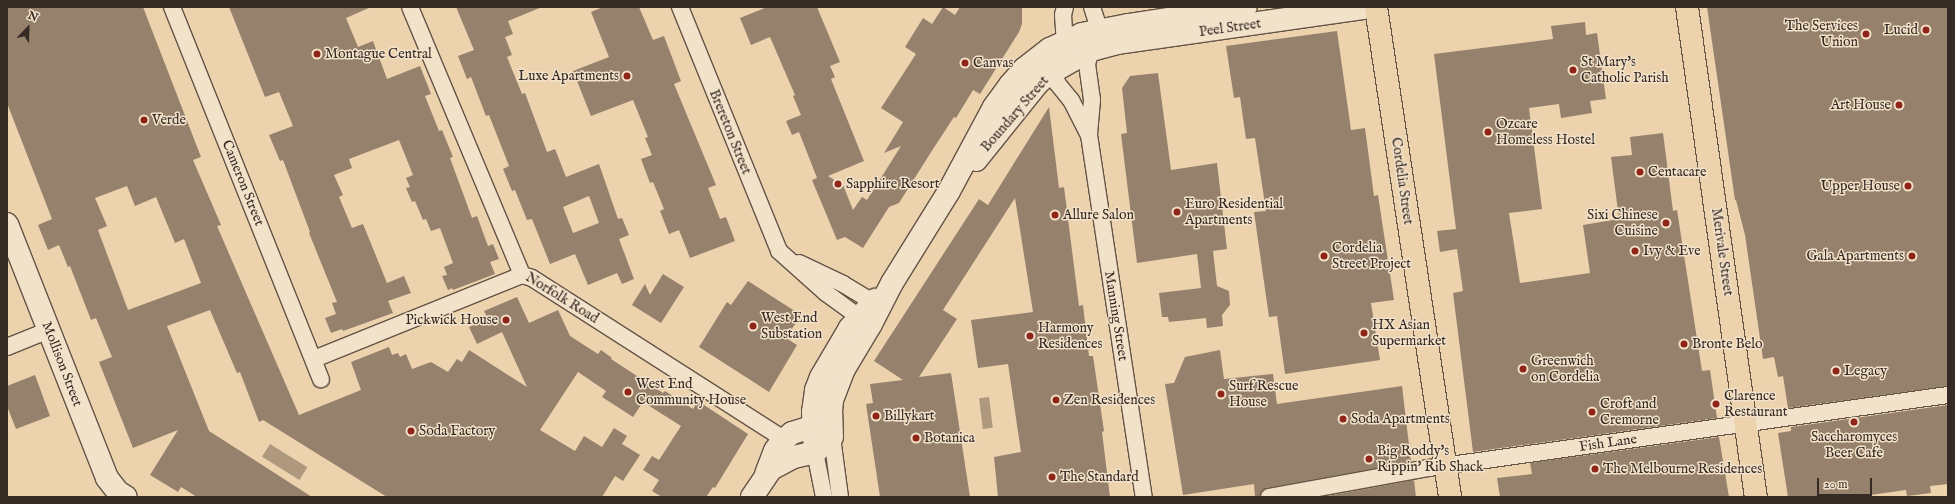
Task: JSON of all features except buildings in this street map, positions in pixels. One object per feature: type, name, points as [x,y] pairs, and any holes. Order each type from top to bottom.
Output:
[{"type":"main road","name":"Cordelia Street","points":[[1376,7],[1450,497]]},
{"type":"main road","name":"Merivale Street","points":[[1688,7],[1756,497]]},
{"type":"street","name":"Cameron Street","points":[[172,7],[321,379]]},
{"type":"street","name":"Norfolk Road","points":[[410,7],[522,275],[532,278],[784,439]]},
{"type":"street","name":"Brereton Street","points":[[680,7],[774,240],[783,256],[826,294],[866,309]]},
{"type":"street","points":[[1055,71],[1065,41],[1063,15],[1065,7]]},
{"type":"street","points":[[1092,7],[1097,22],[1094,41]]},
{"type":"street","name":"Peel Street","points":[[1094,41],[1246,7]]},
{"type":"street","name":"Peel Street","points":[[1094,41],[1117,43],[1369,7]]},
{"type":"street","name":"Boundary Street","points":[[832,437],[831,413],[838,383],[844,369],[871,324],[892,282],[950,191],[983,126],[1010,84],[1036,58],[1065,41],[1094,41]]},
{"type":"street","name":"Boundary Street","points":[[950,191],[1031,91],[1047,75],[1055,71],[1094,41]]},
{"type":"street","name":"Manning Street","points":[[1094,41],[1087,64],[1092,100],[1088,135],[1144,497]]},
{"type":"street","name":"Manning Street","points":[[1055,71],[1057,82],[1071,100],[1088,135]]},
{"type":"street","name":"Mollison Street","points":[[7,224],[107,478],[118,492],[126,497]]},
{"type":"street","points":[[314,359],[522,275]]},
{"type":"street","name":"Boundary Street","points":[[815,452],[812,427],[814,402],[821,377],[829,361],[866,309],[892,282]]},
{"type":"street","points":[[7,347],[49,330]]},
{"type":"street","name":"Fish Lane","points":[[1269,497],[1446,466],[1948,395]]},
{"type":"street","points":[[765,477],[772,456],[784,439],[795,431],[812,427],[832,437]]},
{"type":"street","points":[[752,497],[771,469],[788,459],[815,452],[832,437]]},
{"type":"street","points":[[832,437],[840,497]]},
{"type":"street","points":[[815,452],[824,497]]},
{"type":"shaded area","points":[[989,397],[993,428],[983,429],[979,398]]},
{"type":"shaded area","points":[[270,444],[307,467],[299,480],[262,457]]},
{"type":"place","name":"Lucid","points":[[1926,30]]},
{"type":"place","name":"The Services Union","points":[[1866,34]]},
{"type":"place","name":"Montague Central","points":[[317,54]]},
{"type":"place","name":"Canvas","points":[[965,63]]},
{"type":"place","name":"St Mary's Catholic Parish","points":[[1573,70]]},
{"type":"place","name":"Luxe Apartments","points":[[627,76]]},
{"type":"place","name":"Art House","points":[[1899,105]]},
{"type":"place","name":"Verde","points":[[144,120]]},
{"type":"place","name":"Ozcare Homeless Hostel","points":[[1488,132]]},
{"type":"place","name":"Centacare","points":[[1640,172]]},
{"type":"place","name":"Sapphire Resort","points":[[838,184]]},
{"type":"place","name":"Upper House","points":[[1908,186]]},
{"type":"place","name":"Euro Residential Apartments","points":[[1177,212]]},
{"type":"place","name":"Allure Salon","points":[[1055,215]]},
{"type":"place","name":"Sixi Chinese Cuisine","points":[[1666,223]]},
{"type":"place","name":"Ivy & Eve","points":[[1635,251]]},
{"type":"place","name":"Cordelia Street Project","points":[[1324,256]]},
{"type":"place","name":"Gala Apartments","points":[[1912,256]]},
{"type":"place","name":"Pickwick House","points":[[506,320]]},
{"type":"place","name":"West End Substation","points":[[753,326]]},
{"type":"place","name":"HX Asian Supermarket","points":[[1364,333]]},
{"type":"place","name":"Harmony Residences","points":[[1030,336]]},
{"type":"place","name":"Bronte Belo","points":[[1684,344]]},
{"type":"place","name":"Greenwich on Cordelia","points":[[1523,369]]},
{"type":"place","name":"Legacy","points":[[1836,371]]},
{"type":"place","name":"West End Community House","points":[[628,392]]},
{"type":"place","name":"Surf Rescue House","points":[[1221,394]]},
{"type":"place","name":"Zen Residences","points":[[1056,400]]},
{"type":"place","name":"Clarence Restaurant","points":[[1716,404]]},
{"type":"place","name":"Croft and Cremorne","points":[[1592,412]]},
{"type":"place","name":"Billykart","points":[[876,416]]},
{"type":"place","name":"Soda Apartments","points":[[1343,419]]},
{"type":"place","name":"Saccharomyces Beer Cafe","points":[[1854,422]]},
{"type":"place","name":"Soda Factory","points":[[411,431]]},
{"type":"place","name":"Botanica","points":[[916,438]]},
{"type":"place","name":"Big Roddy's Rippin' Rib Shack","points":[[1369,459]]},
{"type":"place","name":"The Melbourne Residences","points":[[1595,469]]},
{"type":"place","name":"The Standard","points":[[1052,477]]}]
